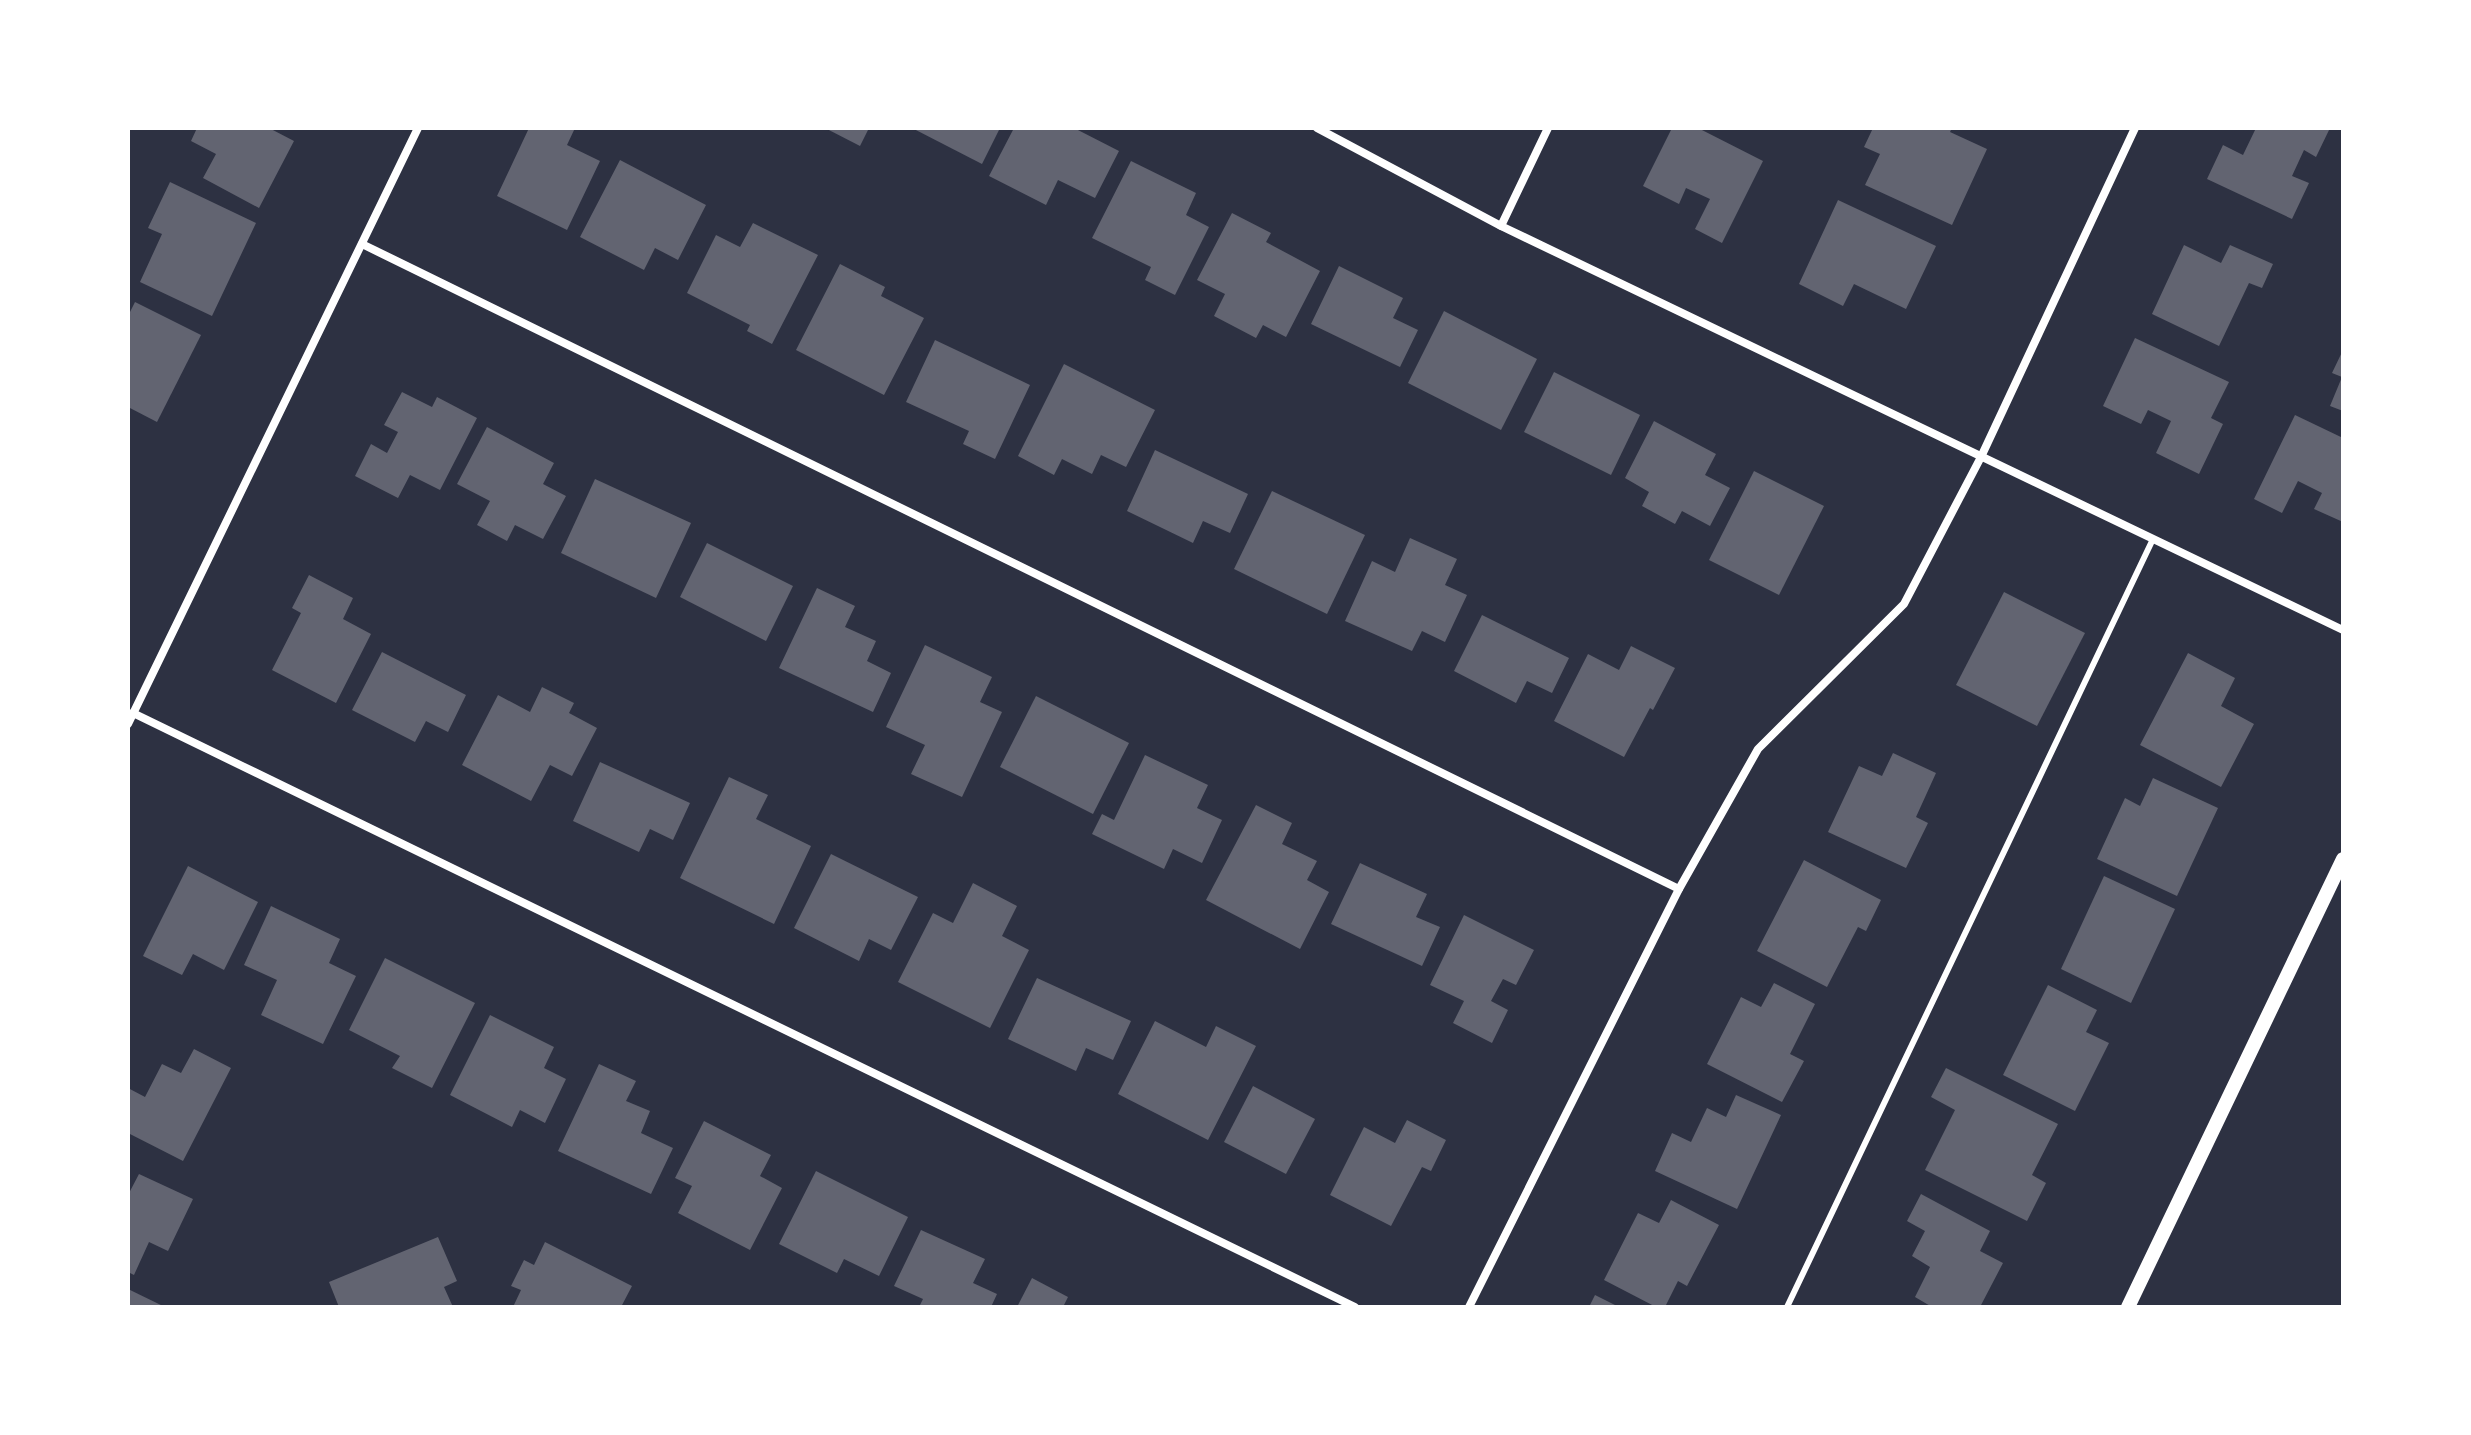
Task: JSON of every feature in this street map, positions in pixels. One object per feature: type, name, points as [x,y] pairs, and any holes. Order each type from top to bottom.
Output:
[{"type":"street","points":[[128,724],[418,128]]},
{"type":"street","points":[[1317,128],[1501,226],[2343,630]]},
{"type":"street","points":[[1501,226],[1548,128]]},
{"type":"street","points":[[1469,1307],[1679,889],[1758,749],[1904,604],[1981,457],[2135,128]]},
{"type":"street","points":[[362,244],[1679,889]]},
{"type":"street","points":[[133,713],[1355,1307]]},
{"type":"street","points":[[2128,1307],[2343,859]]},
{"type":"lane","points":[[1787,1307],[2153,539]]},
{"type":"building","points":[[197,128],[269,128],[294,141],[259,208],[203,178],[216,154],[191,141]]},
{"type":"building","points":[[529,128],[575,128],[567,145],[600,161],[567,230],[497,196]]},
{"type":"building","points":[[825,128],[869,128],[860,146]]},
{"type":"building","points":[[912,128],[1000,128],[982,164]]},
{"type":"building","points":[[1014,128],[1074,128],[1119,151],[1095,198],[1058,180],[1046,205],[989,176]]},
{"type":"building","points":[[1672,128],[1698,128],[1763,161],[1722,243],[1695,229],[1710,199],[1686,188],[1679,204],[1643,186]]},
{"type":"building","points":[[1873,128],[1952,128],[1950,132],[1987,149],[1952,225],[1865,185],[1880,154],[1864,147]]},
{"type":"building","points":[[2256,128],[2330,128],[2316,157],[2304,150],[2292,176],[2309,183],[2292,219],[2207,179],[2223,145],[2243,155]]},
{"type":"building","points":[[620,160],[706,205],[678,260],[655,248],[644,270],[580,237]]},
{"type":"building","points":[[1131,161],[1196,193],[1186,215],[1209,227],[1175,295],[1145,280],[1151,267],[1092,238]]},
{"type":"building","points":[[170,182],[256,223],[212,316],[140,282],[162,234],[148,228]]},
{"type":"building","points":[[1838,200],[1936,246],[1906,309],[1854,284],[1843,306],[1799,284]]},
{"type":"building","points":[[1232,213],[1271,233],[1266,242],[1320,271],[1286,337],[1263,325],[1256,338],[1214,316],[1225,294],[1197,280]]},
{"type":"building","points":[[753,223],[818,255],[772,344],[747,331],[750,325],[687,293],[716,235],[740,247]]},
{"type":"building","points":[[2184,245],[2221,263],[2230,245],[2273,264],[2262,288],[2249,283],[2219,346],[2152,314]]},
{"type":"building","points":[[840,264],[885,287],[881,296],[924,318],[884,395],[796,350]]},
{"type":"building","points":[[1339,266],[1403,298],[1393,318],[1418,330],[1400,367],[1311,324]]},
{"type":"building","points":[[135,302],[201,335],[157,422],[128,407],[128,316]]},
{"type":"building","points":[[1444,311],[1537,359],[1501,430],[1408,383]]},
{"type":"building","points":[[2135,338],[2229,382],[2211,418],[2223,424],[2199,474],[2156,453],[2171,421],[2148,410],[2141,424],[2103,406]]},
{"type":"building","points":[[935,340],[1030,385],[995,459],[963,444],[969,431],[906,402]]},
{"type":"building","points":[[2343,350],[2343,411],[2330,406],[2342,377],[2332,373]]},
{"type":"building","points":[[1064,364],[1155,410],[1126,467],[1101,455],[1092,474],[1062,459],[1054,475],[1018,456]]},
{"type":"building","points":[[1554,372],[1640,415],[1611,475],[1524,432]]},
{"type":"building","points":[[402,392],[432,407],[437,397],[477,418],[440,490],[410,475],[398,498],[355,476],[371,444],[387,453],[398,432],[384,425]]},
{"type":"building","points":[[2295,415],[2343,438],[2343,522],[2314,509],[2322,493],[2298,481],[2282,513],[2254,499]]},
{"type":"building","points":[[1654,421],[1716,454],[1705,475],[1730,488],[1710,526],[1682,511],[1675,524],[1642,506],[1649,492],[1625,478]]},
{"type":"building","points":[[487,427],[554,463],[543,484],[566,496],[543,539],[515,525],[507,541],[477,525],[490,501],[457,484]]},
{"type":"building","points":[[1155,450],[1248,494],[1230,533],[1203,521],[1193,543],[1127,511]]},
{"type":"building","points":[[1754,471],[1824,506],[1779,595],[1709,560]]},
{"type":"building","points":[[595,479],[691,523],[656,598],[561,553]]},
{"type":"building","points":[[1272,491],[1365,535],[1327,614],[1234,569]]},
{"type":"building","points":[[1410,538],[1457,559],[1445,585],[1467,595],[1445,642],[1422,631],[1412,651],[1345,621],[1372,561],[1395,572]]},
{"type":"building","points":[[707,543],[793,586],[766,641],[680,597]]},
{"type":"building","points":[[309,575],[353,598],[343,619],[371,634],[336,703],[272,670],[301,613],[292,608]]},
{"type":"building","points":[[817,588],[855,606],[845,627],[876,641],[867,661],[891,673],[873,712],[779,668]]},
{"type":"building","points":[[2004,592],[2085,633],[2037,726],[1956,685]]},
{"type":"building","points":[[1482,615],[1569,658],[1552,693],[1527,681],[1516,703],[1454,671]]},
{"type":"building","points":[[925,645],[992,677],[980,702],[1002,712],[962,797],[911,774],[925,745],[886,727]]},
{"type":"building","points":[[1631,646],[1675,668],[1624,757],[1554,721],[1588,654],[1619,670]]},
{"type":"building","points":[[382,652],[466,695],[448,732],[426,721],[415,742],[352,710]]},
{"type":"building","points":[[2188,653],[2235,678],[2221,706],[2254,724],[2221,787],[2140,745]]},
{"type":"building","points":[[542,687],[574,703],[569,713],[597,728],[572,776],[550,765],[531,801],[462,765],[498,695],[530,712]]},
{"type":"building","points":[[1036,696],[1129,743],[1093,814],[1000,767]]},
{"type":"building","points":[[1893,753],[1936,773],[1916,817],[1928,823],[1906,868],[1828,832],[1859,766],[1882,776]]},
{"type":"building","points":[[1145,755],[1208,785],[1197,808],[1222,820],[1202,863],[1173,849],[1164,869],[1092,834],[1102,814],[1114,820]]},
{"type":"building","points":[[600,762],[690,803],[673,840],[650,829],[639,852],[573,821]]},
{"type":"building","points":[[729,777],[768,795],[756,819],[811,846],[774,924],[680,878]]},
{"type":"building","points":[[2153,778],[2218,808],[2177,896],[2097,859],[2125,798],[2140,806]]},
{"type":"building","points":[[1256,805],[1292,823],[1282,844],[1317,861],[1307,880],[1329,892],[1300,949],[1206,900]]},
{"type":"building","points":[[831,854],[918,897],[891,950],[869,939],[859,961],[794,928]]},
{"type":"building","points":[[1804,860],[1881,900],[1866,931],[1858,927],[1827,987],[1757,951]]},
{"type":"building","points":[[1360,863],[1427,894],[1416,917],[1440,927],[1422,966],[1331,924]]},
{"type":"building","points":[[188,866],[258,902],[224,970],[193,954],[182,975],[143,956]]},
{"type":"building","points":[[2104,876],[2175,909],[2131,1003],[2061,969]]},
{"type":"building","points":[[973,883],[1017,906],[1002,936],[1029,950],[990,1028],[898,982],[933,913],[953,923]]},
{"type":"building","points":[[271,906],[340,939],[329,963],[356,976],[323,1044],[261,1015],[277,980],[244,965]]},
{"type":"building","points":[[1464,915],[1534,950],[1516,985],[1503,979],[1491,1001],[1508,1010],[1492,1043],[1453,1023],[1464,1001],[1430,985]]},
{"type":"building","points":[[385,958],[475,1003],[432,1088],[392,1068],[400,1056],[349,1030]]},
{"type":"building","points":[[1037,978],[1131,1021],[1113,1060],[1086,1048],[1076,1071],[1008,1039]]},
{"type":"building","points":[[1774,983],[1815,1004],[1790,1054],[1804,1061],[1782,1102],[1707,1064],[1741,997],[1761,1007]]},
{"type":"building","points":[[2048,985],[2097,1010],[2086,1032],[2109,1043],[2075,1111],[2003,1075]]},
{"type":"building","points":[[490,1015],[554,1047],[544,1068],[566,1079],[545,1123],[520,1110],[512,1127],[450,1095]]},
{"type":"building","points":[[1155,1021],[1206,1047],[1216,1026],[1256,1046],[1208,1140],[1118,1094]]},
{"type":"building","points":[[194,1049],[231,1068],[183,1161],[128,1133],[128,1088],[145,1097],[162,1064],[181,1073]]},
{"type":"building","points":[[599,1064],[636,1081],[626,1101],[650,1111],[641,1133],[673,1148],[651,1194],[558,1151]]},
{"type":"building","points":[[1946,1068],[2058,1124],[2032,1175],[2046,1183],[2027,1221],[1925,1170],[1955,1110],[1931,1097]]},
{"type":"building","points":[[1253,1086],[1315,1119],[1286,1174],[1224,1142]]},
{"type":"building","points":[[1736,1095],[1781,1115],[1737,1209],[1655,1171],[1672,1133],[1691,1142],[1707,1108],[1726,1117]]},
{"type":"building","points":[[1407,1120],[1446,1140],[1431,1171],[1422,1167],[1391,1226],[1330,1195],[1364,1127],[1395,1143]]},
{"type":"building","points":[[704,1121],[771,1155],[760,1176],[782,1188],[750,1250],[678,1213],[692,1186],[675,1178]]},
{"type":"building","points":[[816,1171],[908,1217],[879,1276],[844,1259],[837,1273],[779,1244]]},
{"type":"building","points":[[139,1174],[193,1199],[168,1251],[149,1242],[134,1275],[128,1272],[128,1195]]},
{"type":"building","points":[[1921,1194],[1990,1231],[1980,1251],[2003,1263],[1980,1307],[1932,1307],[1915,1297],[1930,1267],[1912,1256],[1925,1231],[1907,1221]]},
{"type":"building","points":[[1671,1200],[1719,1225],[1687,1286],[1678,1281],[1665,1307],[1656,1307],[1604,1280],[1638,1213],[1659,1223]]},
{"type":"building","points":[[921,1230],[985,1259],[973,1283],[997,1294],[991,1307],[919,1307],[923,1299],[894,1286]]},
{"type":"building","points":[[438,1237],[457,1281],[444,1287],[453,1307],[339,1307],[329,1282]]},
{"type":"building","points":[[545,1242],[632,1286],[621,1307],[513,1307],[521,1290],[511,1286],[524,1260],[534,1265]]},
{"type":"building","points":[[1032,1278],[1068,1297],[1063,1307],[1017,1307]]},
{"type":"building","points":[[128,1289],[165,1307],[128,1307]]},
{"type":"building","points":[[1595,1295],[1619,1307],[1589,1307]]}]
